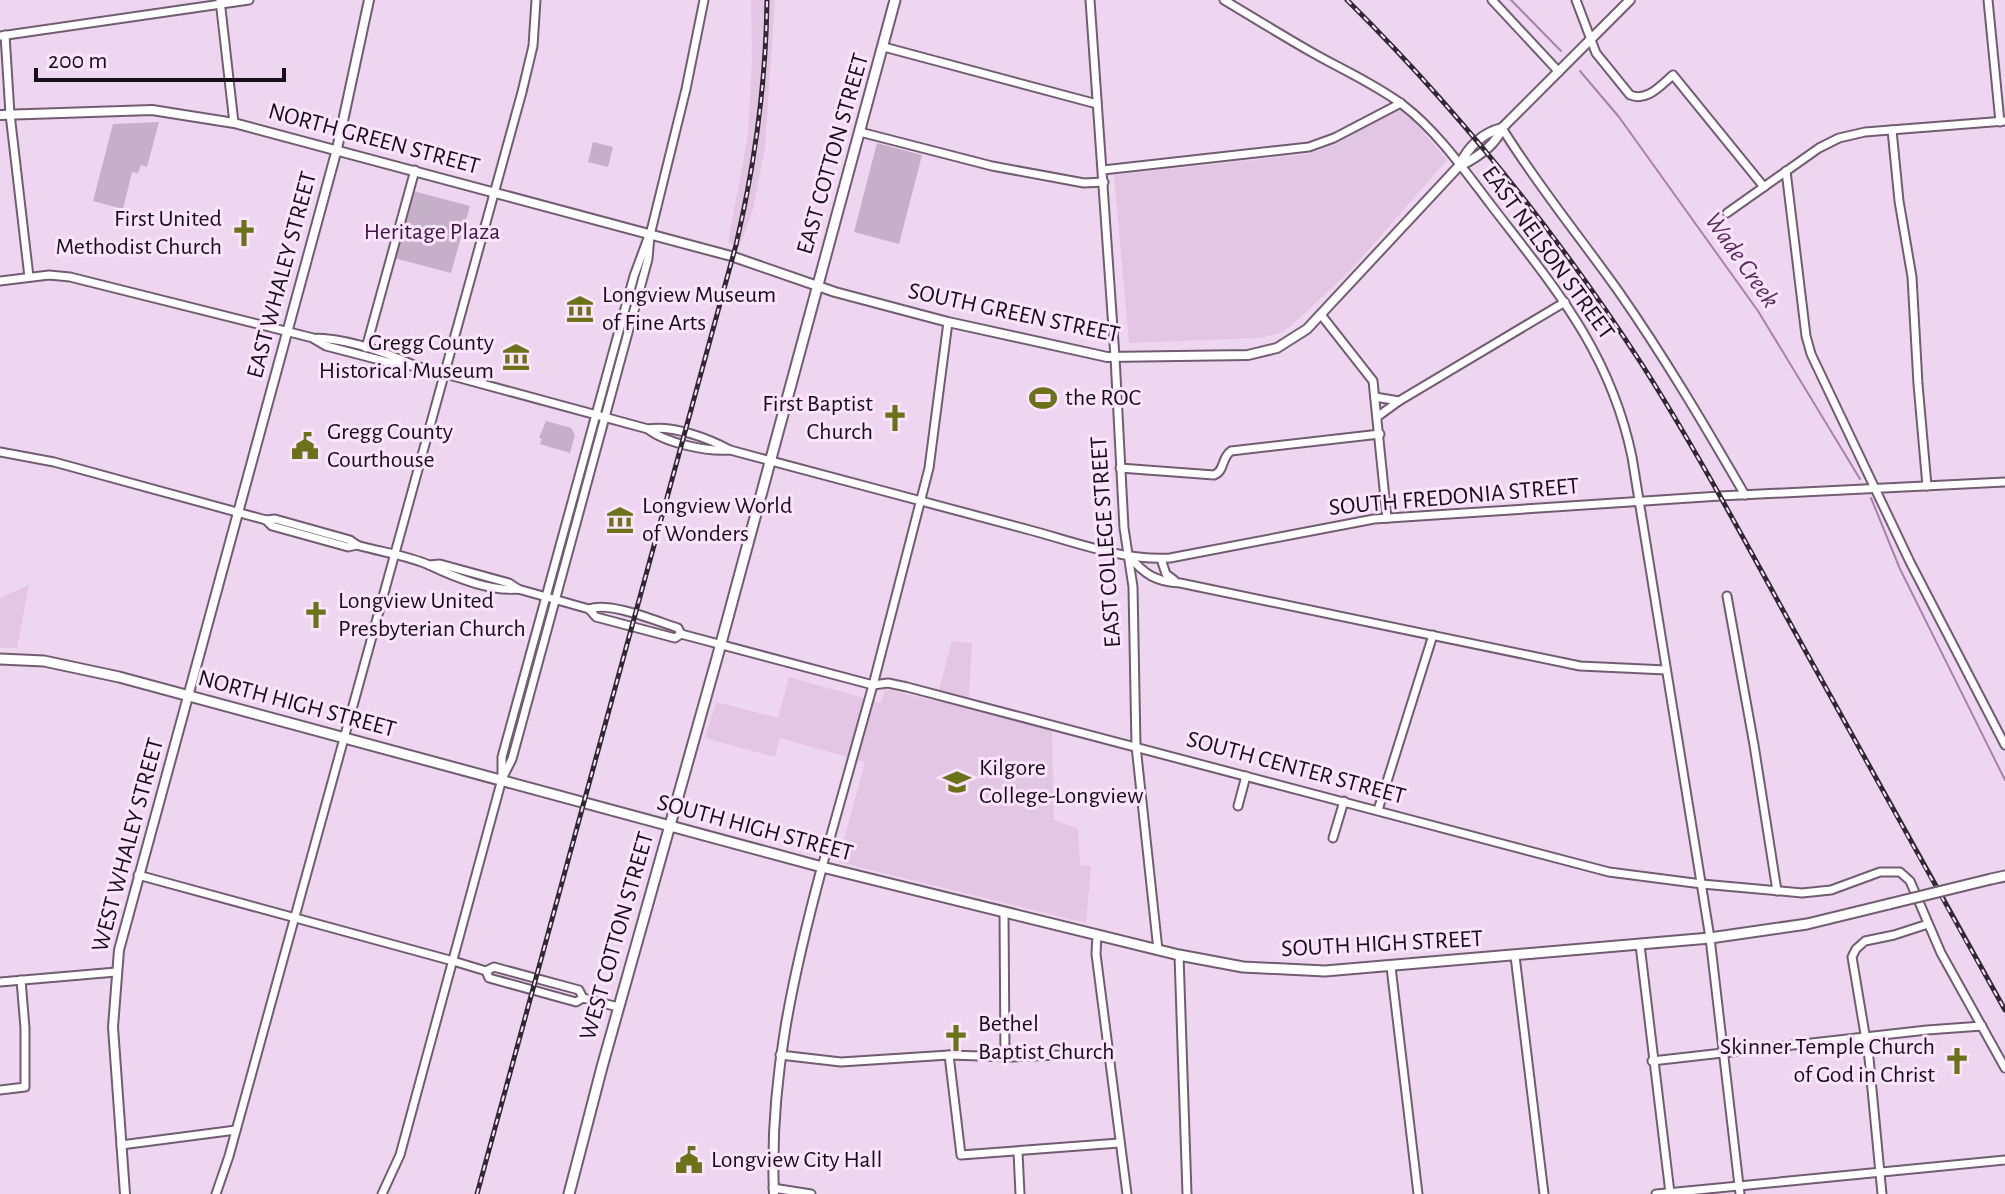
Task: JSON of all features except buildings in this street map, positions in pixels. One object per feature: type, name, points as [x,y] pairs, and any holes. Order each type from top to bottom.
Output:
[{"type":"main road","name":"EAST COTTON STREET","points":[[721,643],[895,0]]},
{"type":"main road","name":"WEST COTTON STREET","points":[[569,1194],[618,1007],[721,643]]},
{"type":"main road","name":"NORTH HIGH STREET","points":[[0,659],[44,661],[189,696],[581,802]]},
{"type":"main road","name":"SOUTH HIGH STREET","points":[[581,802],[822,867],[1158,950],[1233,966],[1276,970],[1391,967],[1710,938],[1807,924],[2005,876]]},
{"type":"street","points":[[29,277],[5,114],[3,36],[220,1],[249,0]]},
{"type":"street","name":"EAST WHALEY STREET","points":[[238,513],[337,149],[369,0]]},
{"type":"street","points":[[216,1194],[295,918],[530,60],[536,0]]},
{"type":"street","points":[[382,1194],[400,1155],[648,259],[650,235],[704,0]]},
{"type":"street","name":"EAST COLLEGE STREET","points":[[1090,0],[1120,468],[1133,587],[1136,746],[1158,950]]},
{"type":"street","name":"EAST NELSON STREET","points":[[1224,0],[1401,103],[1422,120],[1565,302],[1598,356],[1617,399],[1627,433],[1702,884],[1739,1190]]},
{"type":"street","points":[[1492,0],[1559,72]]},
{"type":"street","points":[[1576,0],[1596,53],[1633,97],[1647,96],[1673,75],[1764,187]]},
{"type":"street","name":"SOUTH GREEN STREET","points":[[731,256],[816,286],[948,322],[1115,357],[1258,353],[1286,344],[1322,316],[1459,166],[1466,151],[1490,131],[1502,128],[1630,0]]},
{"type":"street","points":[[1727,213],[1819,148],[1839,138],[1892,130],[2003,122],[1988,0]]},
{"type":"street","points":[[220,1],[234,123]]},
{"type":"street","points":[[884,47],[1097,104]]},
{"type":"street","points":[[1103,170],[1309,147],[1334,138],[1401,103]]},
{"type":"street","name":"NORTH GREEN STREET","points":[[5,114],[160,110],[234,123],[731,256]]},
{"type":"street","points":[[1502,128],[1527,168],[1657,349],[1699,414],[1745,495]]},
{"type":"street","points":[[1892,130],[1899,201],[1912,277],[1927,486]]},
{"type":"street","points":[[860,132],[992,166],[1084,183],[1104,182]]},
{"type":"street","points":[[366,348],[415,170]]},
{"type":"street","points":[[1786,171],[1807,342],[1910,562],[2005,745]]},
{"type":"street","points":[[502,779],[502,757],[639,257],[650,235]]},
{"type":"street","points":[[0,281],[55,275],[70,277],[287,332],[329,338],[416,366]]},
{"type":"street","points":[[1377,417],[1565,302]]},
{"type":"street","points":[[1322,316],[1369,374],[1380,434],[1387,518]]},
{"type":"street","points":[[811,1194],[774,1191],[773,1124],[780,1055],[797,964],[921,502],[931,455],[948,322]]},
{"type":"street","points":[[313,338],[326,346],[399,365],[416,366]]},
{"type":"street","name":"SOUTH FREDONIA STREET","points":[[416,366],[648,429],[657,436],[684,438],[715,451],[730,450],[1128,555],[1161,559],[1347,522],[1387,518],[2005,482]]},
{"type":"street","points":[[1375,397],[1399,401]]},
{"type":"street","points":[[1120,468],[1214,475],[1220,472],[1231,451],[1380,434]]},
{"type":"street","points":[[0,452],[45,460],[266,520],[272,526],[348,547],[357,545],[429,565],[440,564],[589,609]]},
{"type":"street","name":"WEST WHALEY STREET","points":[[125,1194],[113,1027],[116,972],[138,875],[238,513]]},
{"type":"street","points":[[1128,555],[1148,576],[1180,583],[1580,666],[1666,670]]},
{"type":"street","points":[[1161,559],[1166,574],[1180,583]]},
{"type":"street","points":[[1727,596],[1777,891]]},
{"type":"street","name":"SOUTH CENTER STREET","points":[[681,634],[678,628],[599,605],[589,609],[596,617],[675,638],[681,634],[873,685],[888,683],[1609,872],[1777,891],[1821,891],[1892,871],[1904,874],[1913,886],[1928,924]]},
{"type":"street","points":[[1378,810],[1433,635]]},
{"type":"street","points":[[1238,806],[1246,776]]},
{"type":"street","points":[[1333,838],[1344,801]]},
{"type":"street","points":[[138,875],[486,971],[494,967],[536,978],[579,990],[583,998]]},
{"type":"street","points":[[1004,912],[1005,1057]]},
{"type":"street","points":[[1882,1194],[1869,1058],[1852,963],[1858,945],[1928,924],[2005,1068]]},
{"type":"street","points":[[1097,935],[1108,1053],[1127,1194]]},
{"type":"street","points":[[1640,945],[1670,1193]]},
{"type":"street","points":[[1179,955],[1187,1194]]},
{"type":"street","points":[[1515,956],[1544,1194]]},
{"type":"street","points":[[1391,967],[1418,1194]]},
{"type":"street","points":[[486,971],[489,978],[533,991],[576,1002],[583,998],[618,1007]]},
{"type":"street","points":[[0,982],[116,972]]},
{"type":"street","points":[[0,1090],[25,1087],[21,980]]},
{"type":"street","points":[[1652,1061],[1982,1026]]},
{"type":"street","points":[[780,1055],[835,1062],[949,1055],[1005,1057],[1108,1053]]},
{"type":"street","points":[[949,1055],[960,1155],[1119,1143]]},
{"type":"street","points":[[121,1145],[236,1130]]},
{"type":"street","points":[[1018,1152],[1020,1194]]},
{"type":"street","points":[[1656,1194],[1739,1190],[2005,1160]]},
{"type":"shaded area","points":[[751,0],[775,0],[765,148],[753,209],[740,246],[728,243],[748,135]]},
{"type":"shaded area","points":[[1399,109],[1411,118],[1447,160],[1350,271],[1291,326],[1280,333],[1259,338],[1129,343],[1114,175],[1308,154],[1334,145]]},
{"type":"shaded area","points":[[29,585],[17,648],[0,648],[0,598]]},
{"type":"shaded area","name":"Kilgore College-Longview","points":[[952,641],[972,643],[968,709],[1052,730],[1054,820],[1078,829],[1080,865],[1091,866],[1086,923],[838,862],[865,762],[780,738],[775,757],[705,738],[716,702],[778,718],[789,677],[881,703],[885,689],[936,701]]},
{"type":"green space","points":[[159,122],[147,167],[141,165],[138,173],[132,172],[123,209],[93,201],[113,124]]},
{"type":"green space","points":[[593,142],[613,147],[608,167],[588,162]]},
{"type":"green space","points":[[877,143],[922,155],[899,244],[854,232]]},
{"type":"green space","name":"Heritage Plaza","points":[[413,191],[470,206],[451,273],[394,258]]},
{"type":"green space","points":[[546,421],[571,428],[575,435],[570,453],[540,444],[542,439],[539,438]]},
{"type":"waterway","name":"Wade Creek","points":[[1511,0],[1561,51]]},
{"type":"waterway","name":"Wade Creek","points":[[1580,71],[1619,117],[1758,311],[1860,479]]},
{"type":"waterway","name":"Wade Creek","points":[[1871,498],[1900,569],[2005,780]]},
{"type":"railway","points":[[477,1194],[736,245],[758,123],[767,0]]},
{"type":"railway","points":[[1347,0],[1428,85],[1504,174],[1575,266],[1641,363],[1723,502],[2005,1010]]},
{"type":"place","name":"First United Methodist Church","points":[[244,233]]},
{"type":"place","name":"Longview Museum of Fine Arts","points":[[580,309]]},
{"type":"place","name":"Gregg County Historical Museum","points":[[516,357]]},
{"type":"place","name":"the ROC","points":[[1043,398]]},
{"type":"place","name":"First Baptist Church","points":[[895,418]]},
{"type":"place","name":"Gregg County Courthouse","points":[[305,446]]},
{"type":"place","name":"Longview World of Wonders","points":[[620,520]]},
{"type":"place","name":"Longview United Presbyterian Church","points":[[316,615]]},
{"type":"place","name":"Kilgore College-Longview","points":[[957,782]]},
{"type":"place","name":"Bethel Baptist Church","points":[[956,1038]]},
{"type":"place","name":"Skinner Temple Church of God in Christ","points":[[1957,1061]]},
{"type":"place","name":"Longview City Hall","points":[[689,1160]]}]
